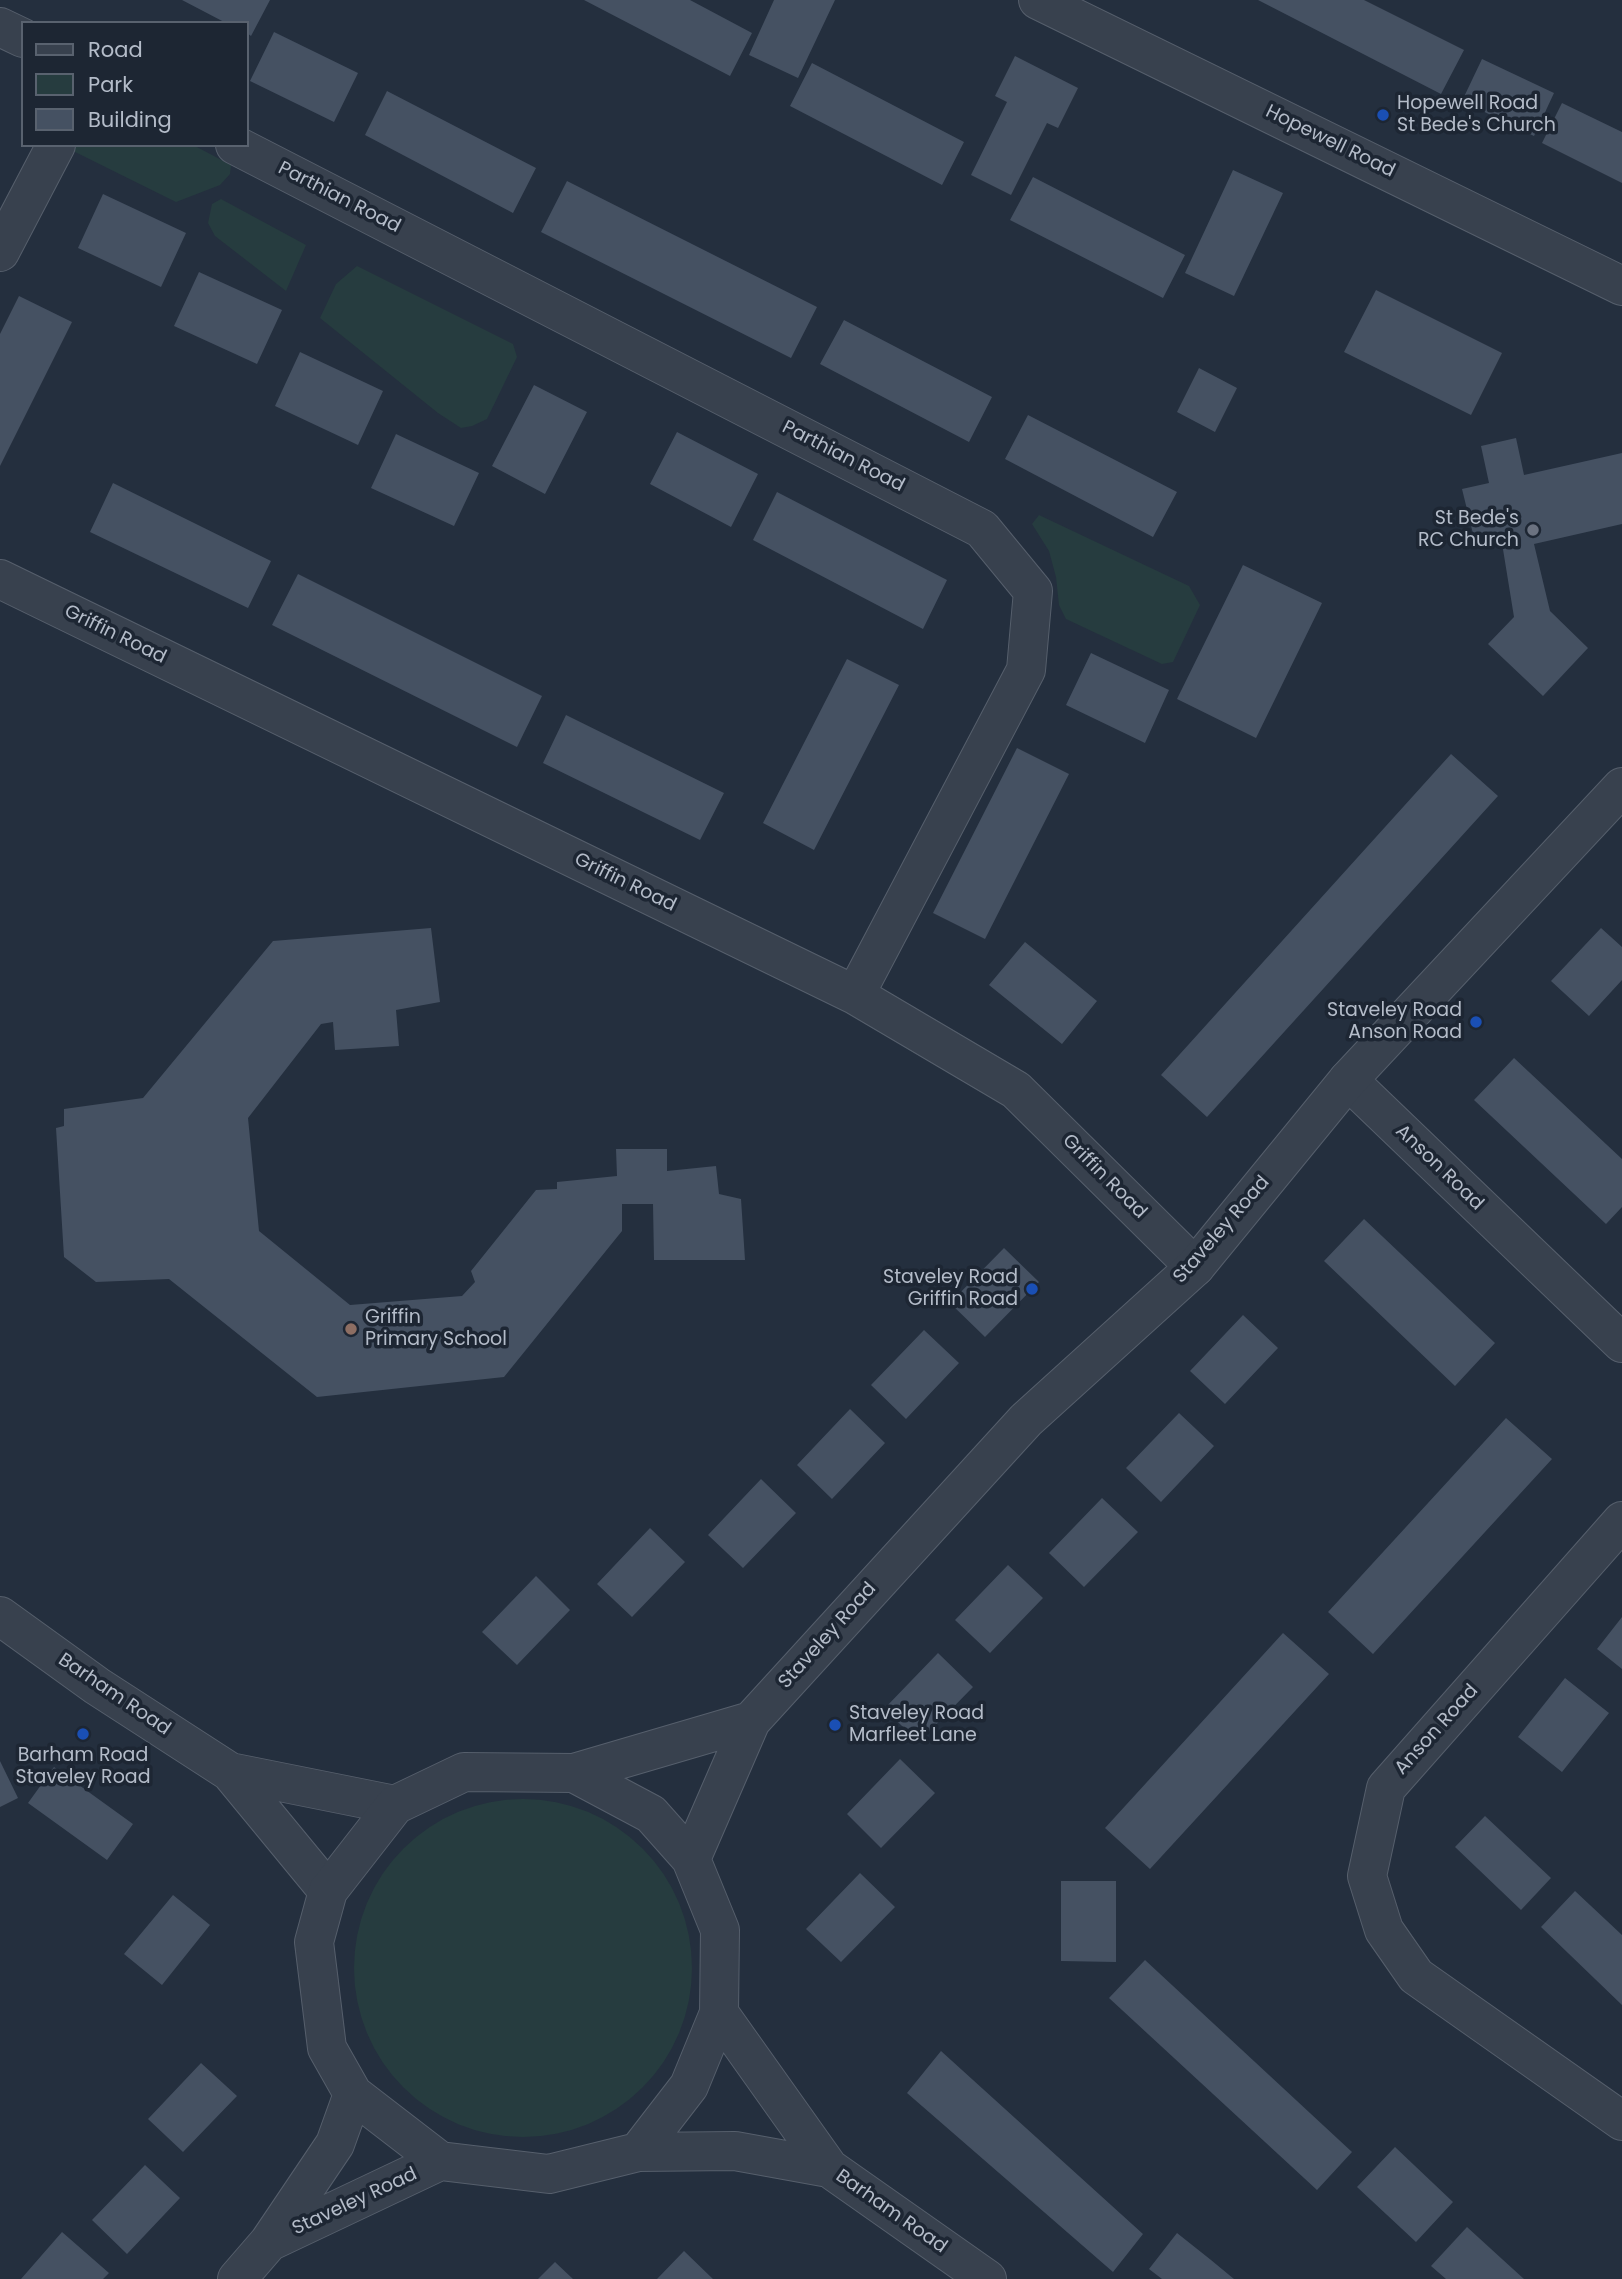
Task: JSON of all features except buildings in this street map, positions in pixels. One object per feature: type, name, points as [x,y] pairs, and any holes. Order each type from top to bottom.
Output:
[{"type":"street","name":"Hopewell Road","points":[[1038,0],[1622,286]]},
{"type":"street","points":[[0,27],[21,37]]},
{"type":"street","points":[[0,252],[56,147]]},
{"type":"street","name":"Parthian Road","points":[[239,147],[982,529],[1033,591],[1026,670],[855,995]]},
{"type":"street","name":"Griffin Road","points":[[0,579],[855,995],[1016,1090],[1195,1267]]},
{"type":"street","name":"Staveley Road","points":[[691,1859],[751,1721],[1026,1420],[1195,1267],[1348,1080],[1622,787]]},
{"type":"street","name":"Anson Road","points":[[1348,1080],[1622,1343]]},
{"type":"street","name":"Anson Road","points":[[1622,1521],[1386,1788],[1367,1876],[1384,1930],[1416,1976],[1622,2121]]},
{"type":"street","name":"Barham Road","points":[[0,1616],[97,1686],[230,1772],[328,1891]]},
{"type":"street","points":[[440,2161],[353,2094],[327,2048],[314,1942],[328,1891],[396,1805],[464,1772],[573,1773],[751,1721]]},
{"type":"street","name":"Barham Road","points":[[230,1772],[396,1805]]},
{"type":"street","points":[[573,1773],[651,1814],[691,1859],[720,1930],[719,2013],[689,2086],[638,2152]]},
{"type":"street","name":"Barham Road","points":[[719,2013],[830,2168],[987,2279]]},
{"type":"street","name":"Staveley Road","points":[[237,2279],[269,2242],[335,2144],[353,2094]]},
{"type":"street","name":"Barham Road","points":[[440,2161],[549,2174],[638,2152],[735,2151],[830,2168]]},
{"type":"street","name":"Staveley Road","points":[[269,2242],[440,2161]]},
{"type":"green space","points":[[65,147],[197,147],[231,165],[230,174],[220,185],[176,202]]},
{"type":"green space","points":[[221,199],[306,245],[286,291],[215,236],[208,223],[212,204]]},
{"type":"green space","points":[[357,266],[513,344],[517,357],[487,419],[461,428],[438,413],[320,318],[336,284]]},
{"type":"green space","points":[[1039,515],[1189,586],[1200,605],[1173,662],[1162,664],[1066,619],[1059,605],[1056,577],[1049,551],[1032,524]]},
{"type":"green space","points":[[523,1799],[556,1803],[587,1812],[617,1828],[642,1849],[663,1874],[679,1904],[688,1935],[692,1968],[688,2001],[679,2032],[663,2062],[642,2087],[617,2108],[587,2124],[556,2133],[523,2137],[490,2133],[459,2124],[429,2108],[404,2087],[383,2062],[367,2032],[358,2001],[354,1968],[358,1935],[367,1904],[383,1874],[404,1849],[429,1828],[459,1812],[490,1803]]},
{"type":"place","name":"Hopewell Road St Bede's Church","points":[[1383,115]]},
{"type":"place","name":"St Bede's RC Church","points":[[1533,530]]},
{"type":"place","name":"Staveley Road Anson Road","points":[[1476,1022]]},
{"type":"place","name":"Staveley Road Griffin Road","points":[[1032,1289]]},
{"type":"place","name":"Griffin Primary School","points":[[351,1329]]},
{"type":"place","name":"Staveley Road Marfleet Lane","points":[[835,1725]]},
{"type":"place","name":"Barham Road Staveley Road","points":[[83,1734]]}]
